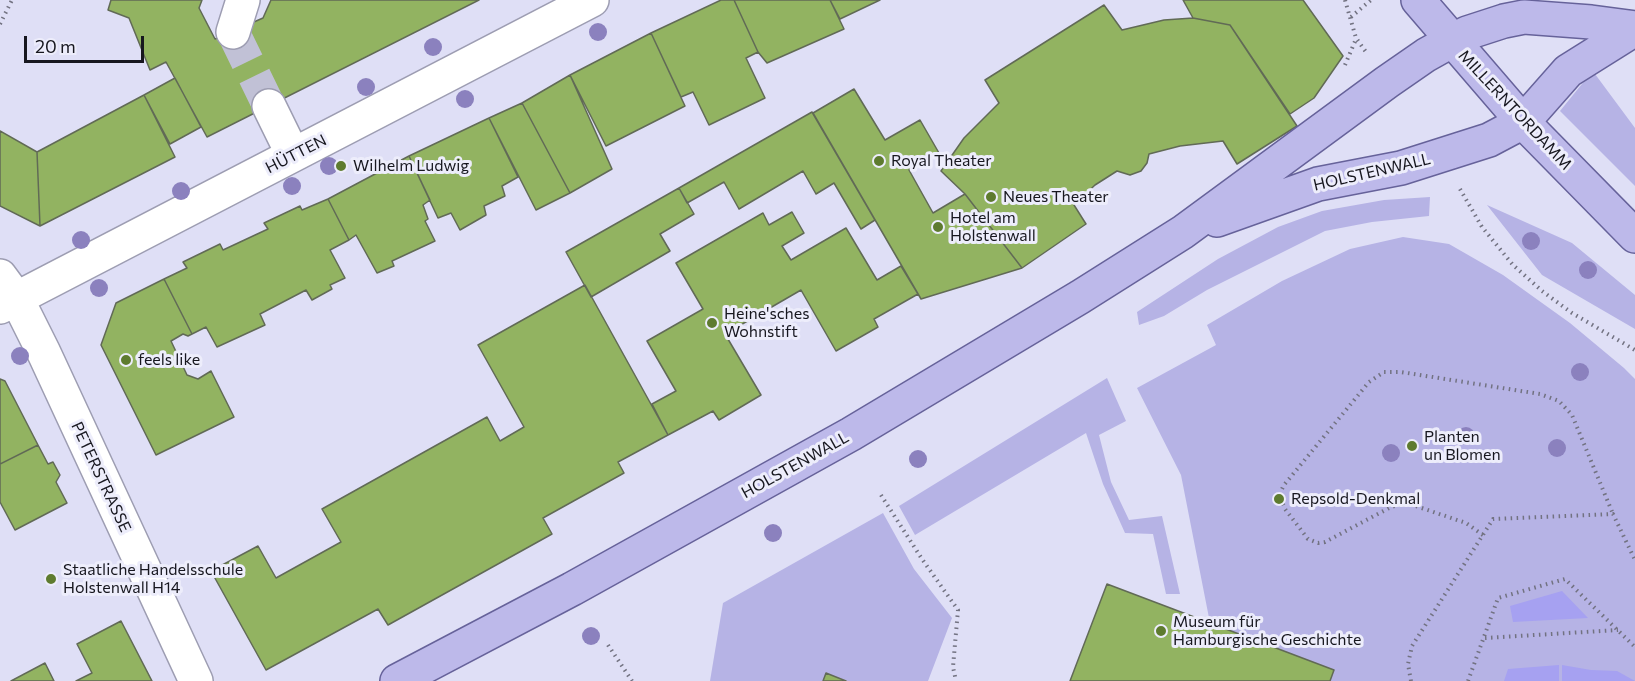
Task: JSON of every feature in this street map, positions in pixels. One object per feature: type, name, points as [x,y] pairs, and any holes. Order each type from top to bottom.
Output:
[{"type":"main road","points":[[1418,0],[1451,41]]},
{"type":"main road","points":[[1613,0],[1635,28]]},
{"type":"main road","name":"MILLERNTORDAMM","points":[[1635,28],[1524,17],[1467,33],[1451,41],[1523,122],[1635,236]]},
{"type":"main road","name":"HOLSTENWALL","points":[[1183,232],[1318,183],[1401,168],[1489,140],[1523,122],[1569,71],[1635,28]]},
{"type":"main road","name":"HOLSTENWALL","points":[[397,681],[572,588],[850,434],[1080,297],[1183,232],[1387,82],[1451,41]]},
{"type":"street","points":[[232,32],[243,0]]},
{"type":"street","name":"HÜTTEN","points":[[6,294],[293,155],[592,0]]},
{"type":"street","points":[[269,106],[293,155]]},
{"type":"street","name":"PETERSTRASSE","points":[[6,294],[44,353],[196,681]]},
{"type":"path","points":[[0,24],[12,0]]},
{"type":"path","points":[[1345,0],[1356,38],[1367,54]]},
{"type":"path","points":[[1351,17],[1371,0]]},
{"type":"path","points":[[1466,198],[1482,226],[1513,265],[1542,291],[1572,313],[1635,350]]},
{"type":"path","points":[[1483,535],[1466,524],[1407,503],[1391,507],[1325,542],[1318,543],[1308,539],[1285,509],[1279,495],[1284,485],[1369,382],[1384,372],[1401,372],[1540,394],[1559,401],[1572,415],[1612,514],[1635,560]]},
{"type":"path","points":[[881,495],[922,559],[958,609],[953,667],[956,681]]},
{"type":"path","points":[[1411,681],[1408,664],[1412,646],[1493,519],[1612,514]]},
{"type":"path","points":[[1468,681],[1498,598],[1565,579],[1635,647]]},
{"type":"path","points":[[1485,638],[1618,630]]},
{"type":"path","points":[[608,645],[632,681]]},
{"type":"shaded area","points":[[1595,74],[1635,128],[1635,186],[1560,111],[1586,79]]},
{"type":"shaded area","points":[[1430,197],[1429,216],[1372,222],[1325,231],[1207,290],[1164,316],[1139,325],[1137,312],[1218,259],[1278,227],[1322,211],[1384,200]]},
{"type":"shaded area","points":[[1487,205],[1572,243],[1635,295],[1635,329],[1542,275]]},
{"type":"shaded area","name":"Planten un Blomen","points":[[1403,237],[1449,244],[1503,275],[1570,323],[1635,379],[1635,681],[1330,681],[1333,670],[1210,623],[1181,475],[1137,388],[1216,345],[1207,325],[1282,281],[1350,249]]},
{"type":"shaded area","points":[[1107,378],[1126,421],[1099,435],[1111,482],[1129,520],[1162,516],[1180,594],[1166,594],[1153,534],[1125,533],[1103,484],[1086,433],[915,535],[899,506]]},
{"type":"shaded area","points":[[883,513],[914,569],[952,618],[928,681],[846,681],[826,673],[823,681],[710,681],[723,603]]},
{"type":"shaded area","points":[[1562,591],[1588,618],[1513,622],[1510,606]]},
{"type":"shaded area","points":[[1559,665],[1559,681],[1504,681],[1508,669]]},
{"type":"shaded area","points":[[1562,665],[1591,670],[1617,671],[1635,681],[1562,681]]},
{"type":"building","points":[[111,0],[202,0],[199,8],[215,39],[263,18],[271,0],[479,0],[207,137],[166,62],[150,70],[129,18],[108,10]]},
{"type":"building","points":[[721,0],[734,0],[758,52],[746,58],[765,98],[709,125],[693,92],[681,97],[651,33]]},
{"type":"building","points":[[734,0],[830,0],[844,29],[767,63],[758,52]]},
{"type":"building","points":[[830,0],[880,0],[840,19]]},
{"type":"building","points":[[1183,0],[1303,0],[1343,56],[1314,98],[1290,114],[1230,25],[1193,18]]},
{"type":"building","points":[[1104,5],[1122,30],[1164,20],[1193,18],[1230,25],[1297,126],[1237,164],[1223,141],[1180,146],[1149,154],[1147,163],[1141,171],[1130,175],[1117,171],[1095,185],[1074,205],[1086,224],[1022,268],[965,194],[941,171],[964,138],[999,103],[985,80]]},
{"type":"building","points":[[651,33],[685,106],[606,146],[570,75]]},
{"type":"building","points":[[570,75],[612,169],[570,193],[522,103]]},
{"type":"building","points":[[175,78],[201,127],[170,144],[144,95]]},
{"type":"building","points":[[854,89],[885,140],[920,120],[939,153],[909,170],[933,213],[965,194],[1022,268],[921,299],[813,113]]},
{"type":"building","points":[[144,95],[175,157],[40,226],[37,152]]},
{"type":"building","points":[[522,103],[570,193],[536,210],[489,118]]},
{"type":"building","points":[[812,112],[875,220],[861,229],[834,183],[816,194],[803,171],[739,209],[724,182],[687,203],[679,188]]},
{"type":"building","points":[[489,118],[518,177],[502,186],[505,196],[484,206],[486,215],[460,230],[451,213],[438,218],[409,156]]},
{"type":"building","points":[[0,131],[37,152],[40,226],[0,206]]},
{"type":"building","points":[[409,156],[430,200],[423,205],[428,219],[425,221],[435,241],[392,261],[394,266],[377,273],[356,235],[349,240],[328,199]]},
{"type":"building","points":[[679,188],[694,214],[660,234],[670,251],[591,297],[566,252]]},
{"type":"building","points":[[328,199],[349,240],[330,250],[345,278],[330,285],[332,289],[312,300],[306,290],[260,314],[265,325],[217,347],[206,327],[192,334],[164,279],[187,268],[183,262],[220,244],[223,250],[268,229],[264,223],[300,206],[302,210]]},
{"type":"building","name":"Heine'sches Wohnstift","points":[[792,212],[804,233],[782,246],[791,260],[846,228],[877,280],[901,266],[918,294],[874,319],[878,327],[836,351],[801,290],[725,334],[761,395],[719,420],[713,411],[668,435],[652,404],[676,391],[647,341],[703,309],[676,263],[763,213],[769,225]]},
{"type":"building","points":[[164,279],[192,334],[188,336],[183,334],[171,341],[187,375],[198,379],[211,371],[234,417],[156,455],[101,345],[116,303]]},
{"type":"building","points":[[585,285],[668,435],[618,462],[624,473],[543,518],[552,534],[388,625],[378,609],[266,670],[211,571],[258,546],[276,578],[341,542],[322,509],[487,417],[500,441],[524,427],[478,345]]},
{"type":"building","points":[[0,379],[5,381],[38,445],[0,464]]},
{"type":"building","points":[[38,445],[48,464],[53,462],[60,475],[56,482],[67,503],[15,530],[0,502],[0,464]]},
{"type":"building","name":"Museum für Hamburgische Geschichte","points":[[1107,584],[1334,670],[1330,681],[1070,681]]},
{"type":"building","points":[[121,621],[152,681],[76,681],[92,673],[77,644]]},
{"type":"building","points":[[45,663],[54,681],[11,681]]},
{"type":"building","points":[[826,673],[846,681],[823,681]]},
{"type":"tunnel","points":[[233,32],[269,106]]},
{"type":"place","name":"Royal Theater","points":[[879,161]]},
{"type":"place","name":"Wilhelm Ludwig","points":[[341,166]]},
{"type":"place","name":"Neues Theater","points":[[991,197]]},
{"type":"place","name":"Hotel am Holstenwall","points":[[938,227]]},
{"type":"place","name":"Heine'sches Wohnstift","points":[[712,323]]},
{"type":"place","name":"feels like","points":[[126,360]]},
{"type":"place","name":"Planten un Blomen","points":[[1412,446]]},
{"type":"place","name":"Repsold-Denkmal","points":[[1279,499]]},
{"type":"place","name":"Staatliche Handelsschule Holstenwall H14","points":[[51,579]]},
{"type":"place","name":"Museum für Hamburgische Geschichte","points":[[1161,631]]}]
